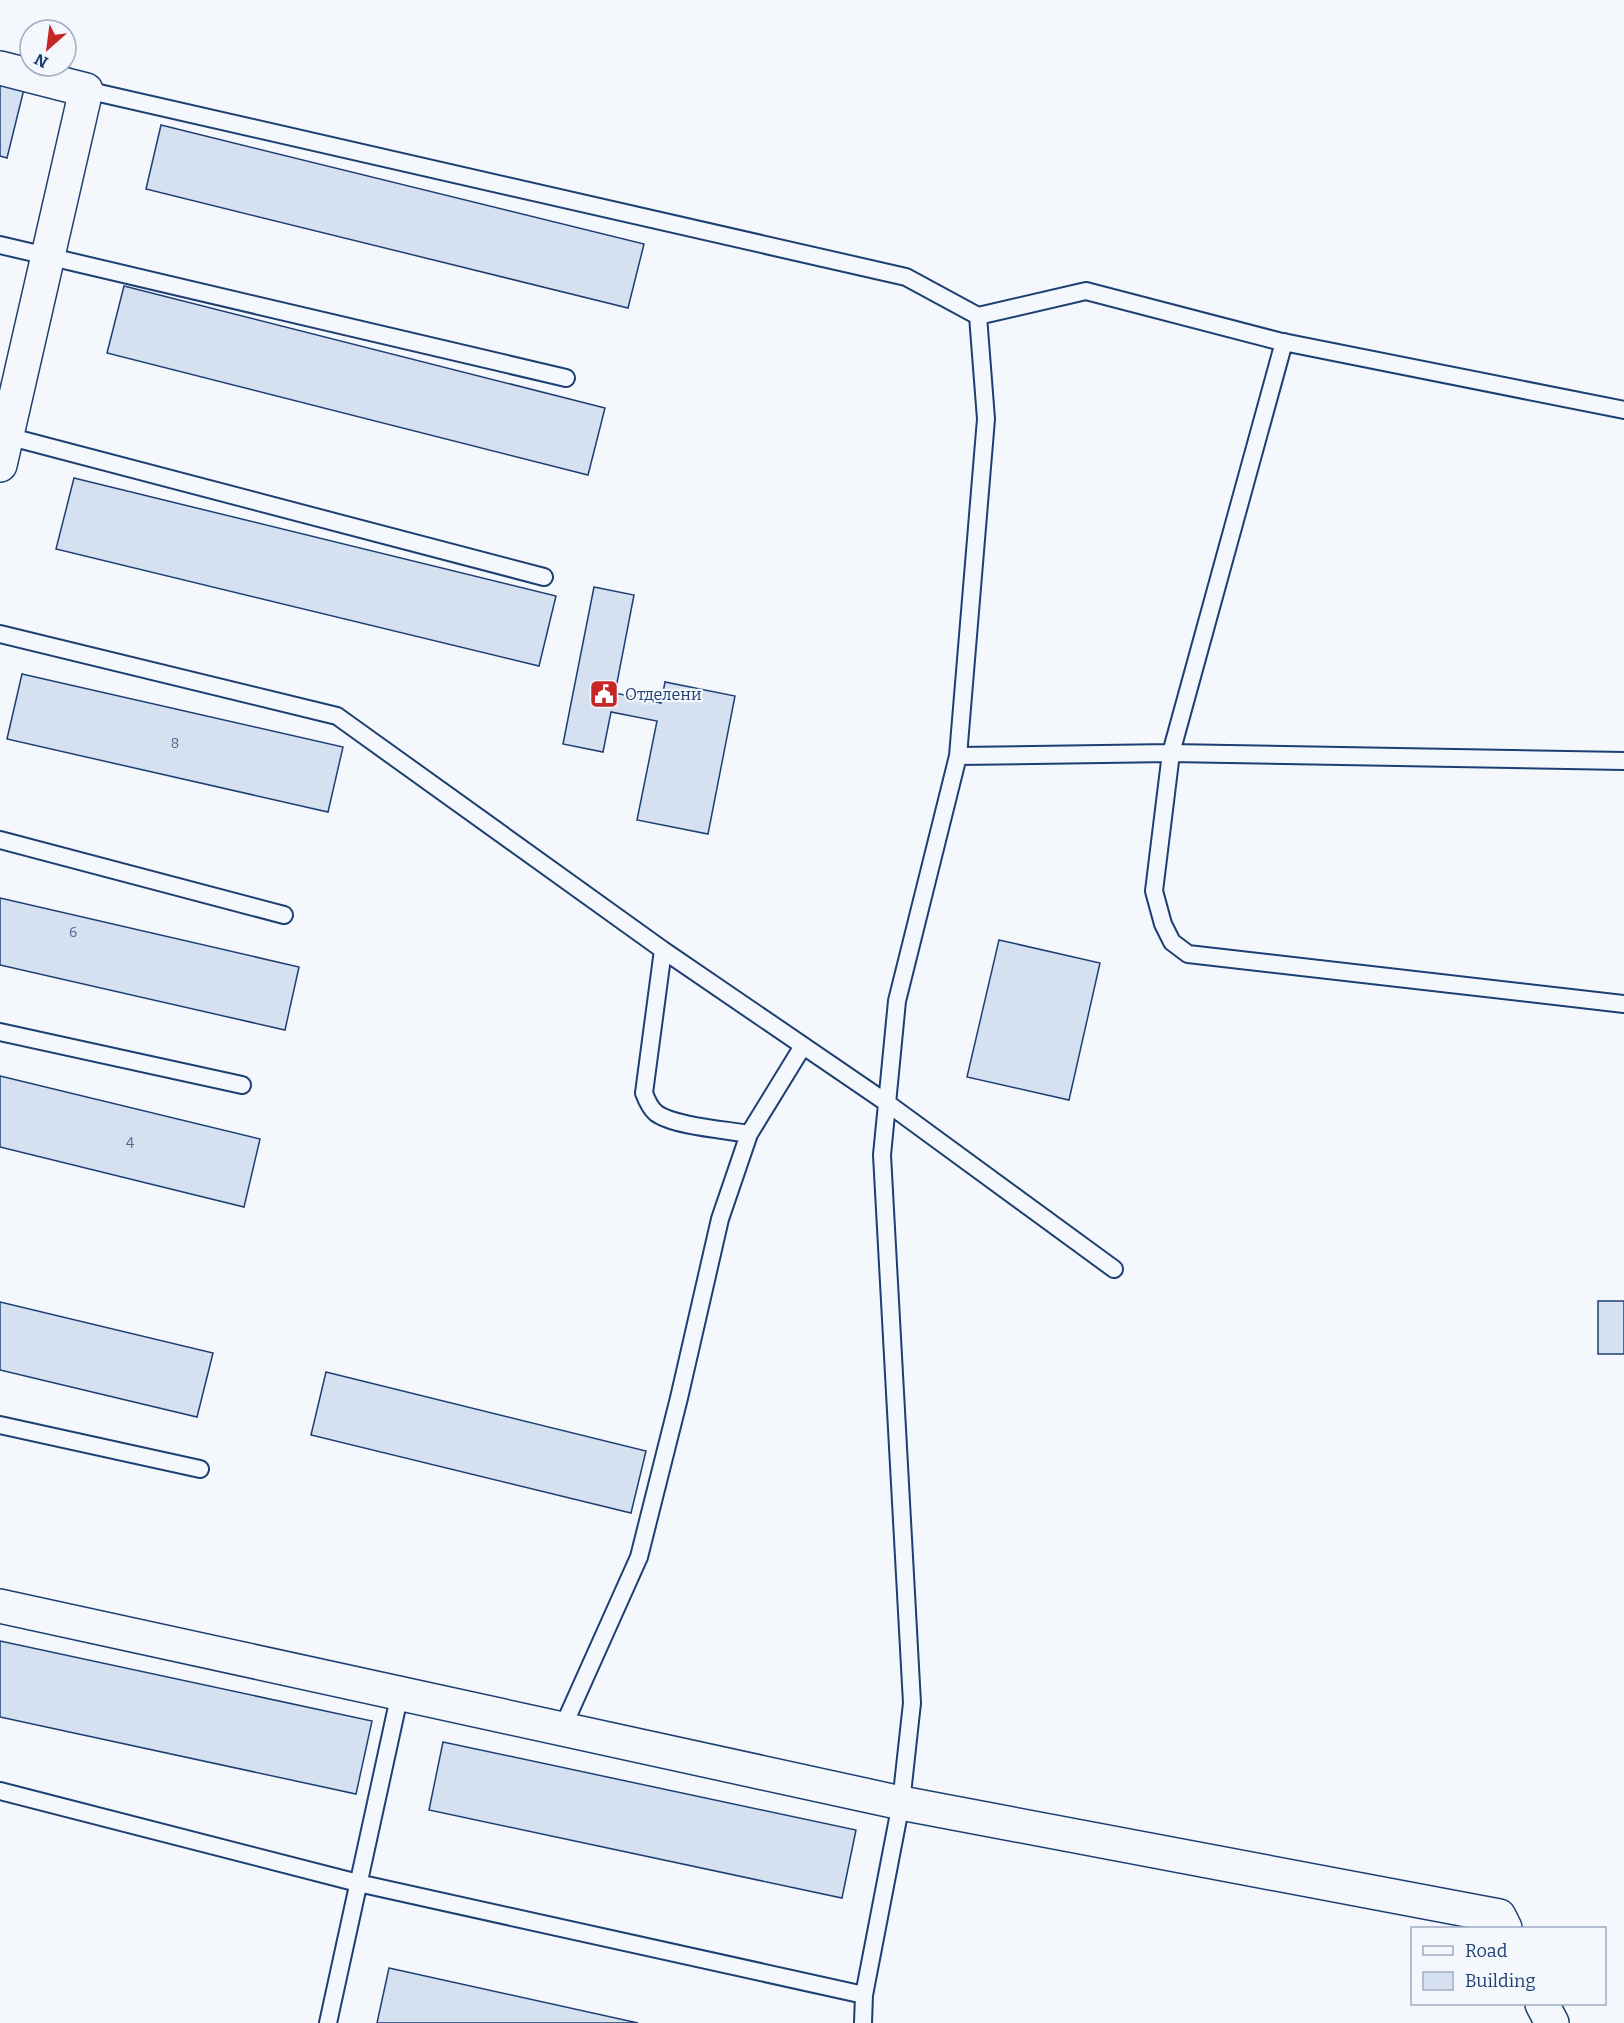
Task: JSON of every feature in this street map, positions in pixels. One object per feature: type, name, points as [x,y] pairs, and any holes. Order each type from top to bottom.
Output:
[{"type":"street","points":[[0,68],[86,90],[3,450]]},
{"type":"street","points":[[0,1606],[901,1803],[1499,1916],[1504,1927]]},
{"type":"street","points":[[1543,2005],[1552,2023]]},
{"type":"lane","points":[[86,90],[906,277],[978,316],[1086,291],[1284,342],[1624,410]]},
{"type":"lane","points":[[0,245],[566,378]]},
{"type":"lane","points":[[863,2023],[864,1995],[901,1803],[912,1703],[882,1155],[897,1001],[958,756],[986,419],[978,316]]},
{"type":"lane","points":[[1284,342],[1171,753],[1154,891],[1163,924],[1172,942],[1188,954],[1624,1004]]},
{"type":"lane","points":[[3,450],[544,577]]},
{"type":"lane","points":[[0,634],[337,716],[663,950],[887,1103],[1114,1269]]},
{"type":"lane","points":[[958,756],[1171,753],[1624,761]]},
{"type":"lane","points":[[0,840],[284,915]]},
{"type":"lane","points":[[663,950],[644,1093],[650,1107],[658,1115],[677,1122],[749,1134]]},
{"type":"lane","points":[[0,1032],[242,1085]]},
{"type":"lane","points":[[562,1729],[639,1557],[679,1398],[720,1219],[749,1134],[803,1046]]},
{"type":"lane","points":[[0,1425],[200,1469]]},
{"type":"lane","points":[[328,2023],[400,1693]]},
{"type":"lane","points":[[0,1791],[358,1883],[864,1995]]},
{"type":"building","points":[[0,83],[24,89],[7,158],[0,156]]},
{"type":"building","points":[[161,125],[644,244],[628,308],[146,189]]},
{"type":"building","points":[[124,286],[605,408],[588,475],[107,353]]},
{"type":"building","points":[[74,478],[556,596],[539,666],[56,549]]},
{"type":"building","points":[[594,587],[634,595],[615,693],[661,703],[665,682],[735,696],[708,834],[637,820],[657,721],[611,712],[603,752],[563,744]]},
{"type":"building","points":[[22,674],[343,747],[328,812],[7,739]]},
{"type":"building","points":[[0,898],[299,967],[285,1030],[0,965]]},
{"type":"building","points":[[999,940],[1100,963],[1069,1100],[967,1077]]},
{"type":"building","points":[[0,1076],[260,1139],[244,1207],[0,1147]]},
{"type":"building","points":[[1598,1301],[1624,1301],[1624,1354],[1598,1354]]},
{"type":"building","points":[[0,1302],[213,1353],[197,1417],[0,1370]]},
{"type":"building","points":[[326,1372],[646,1451],[631,1513],[311,1435]]},
{"type":"building","points":[[0,1641],[372,1721],[356,1794],[0,1717]]},
{"type":"building","points":[[443,1742],[856,1830],[842,1898],[429,1810]]},
{"type":"building","points":[[389,1968],[638,2023],[377,2023]]},
{"type":"place","name":"Отделени","points":[[604,694]]}]
